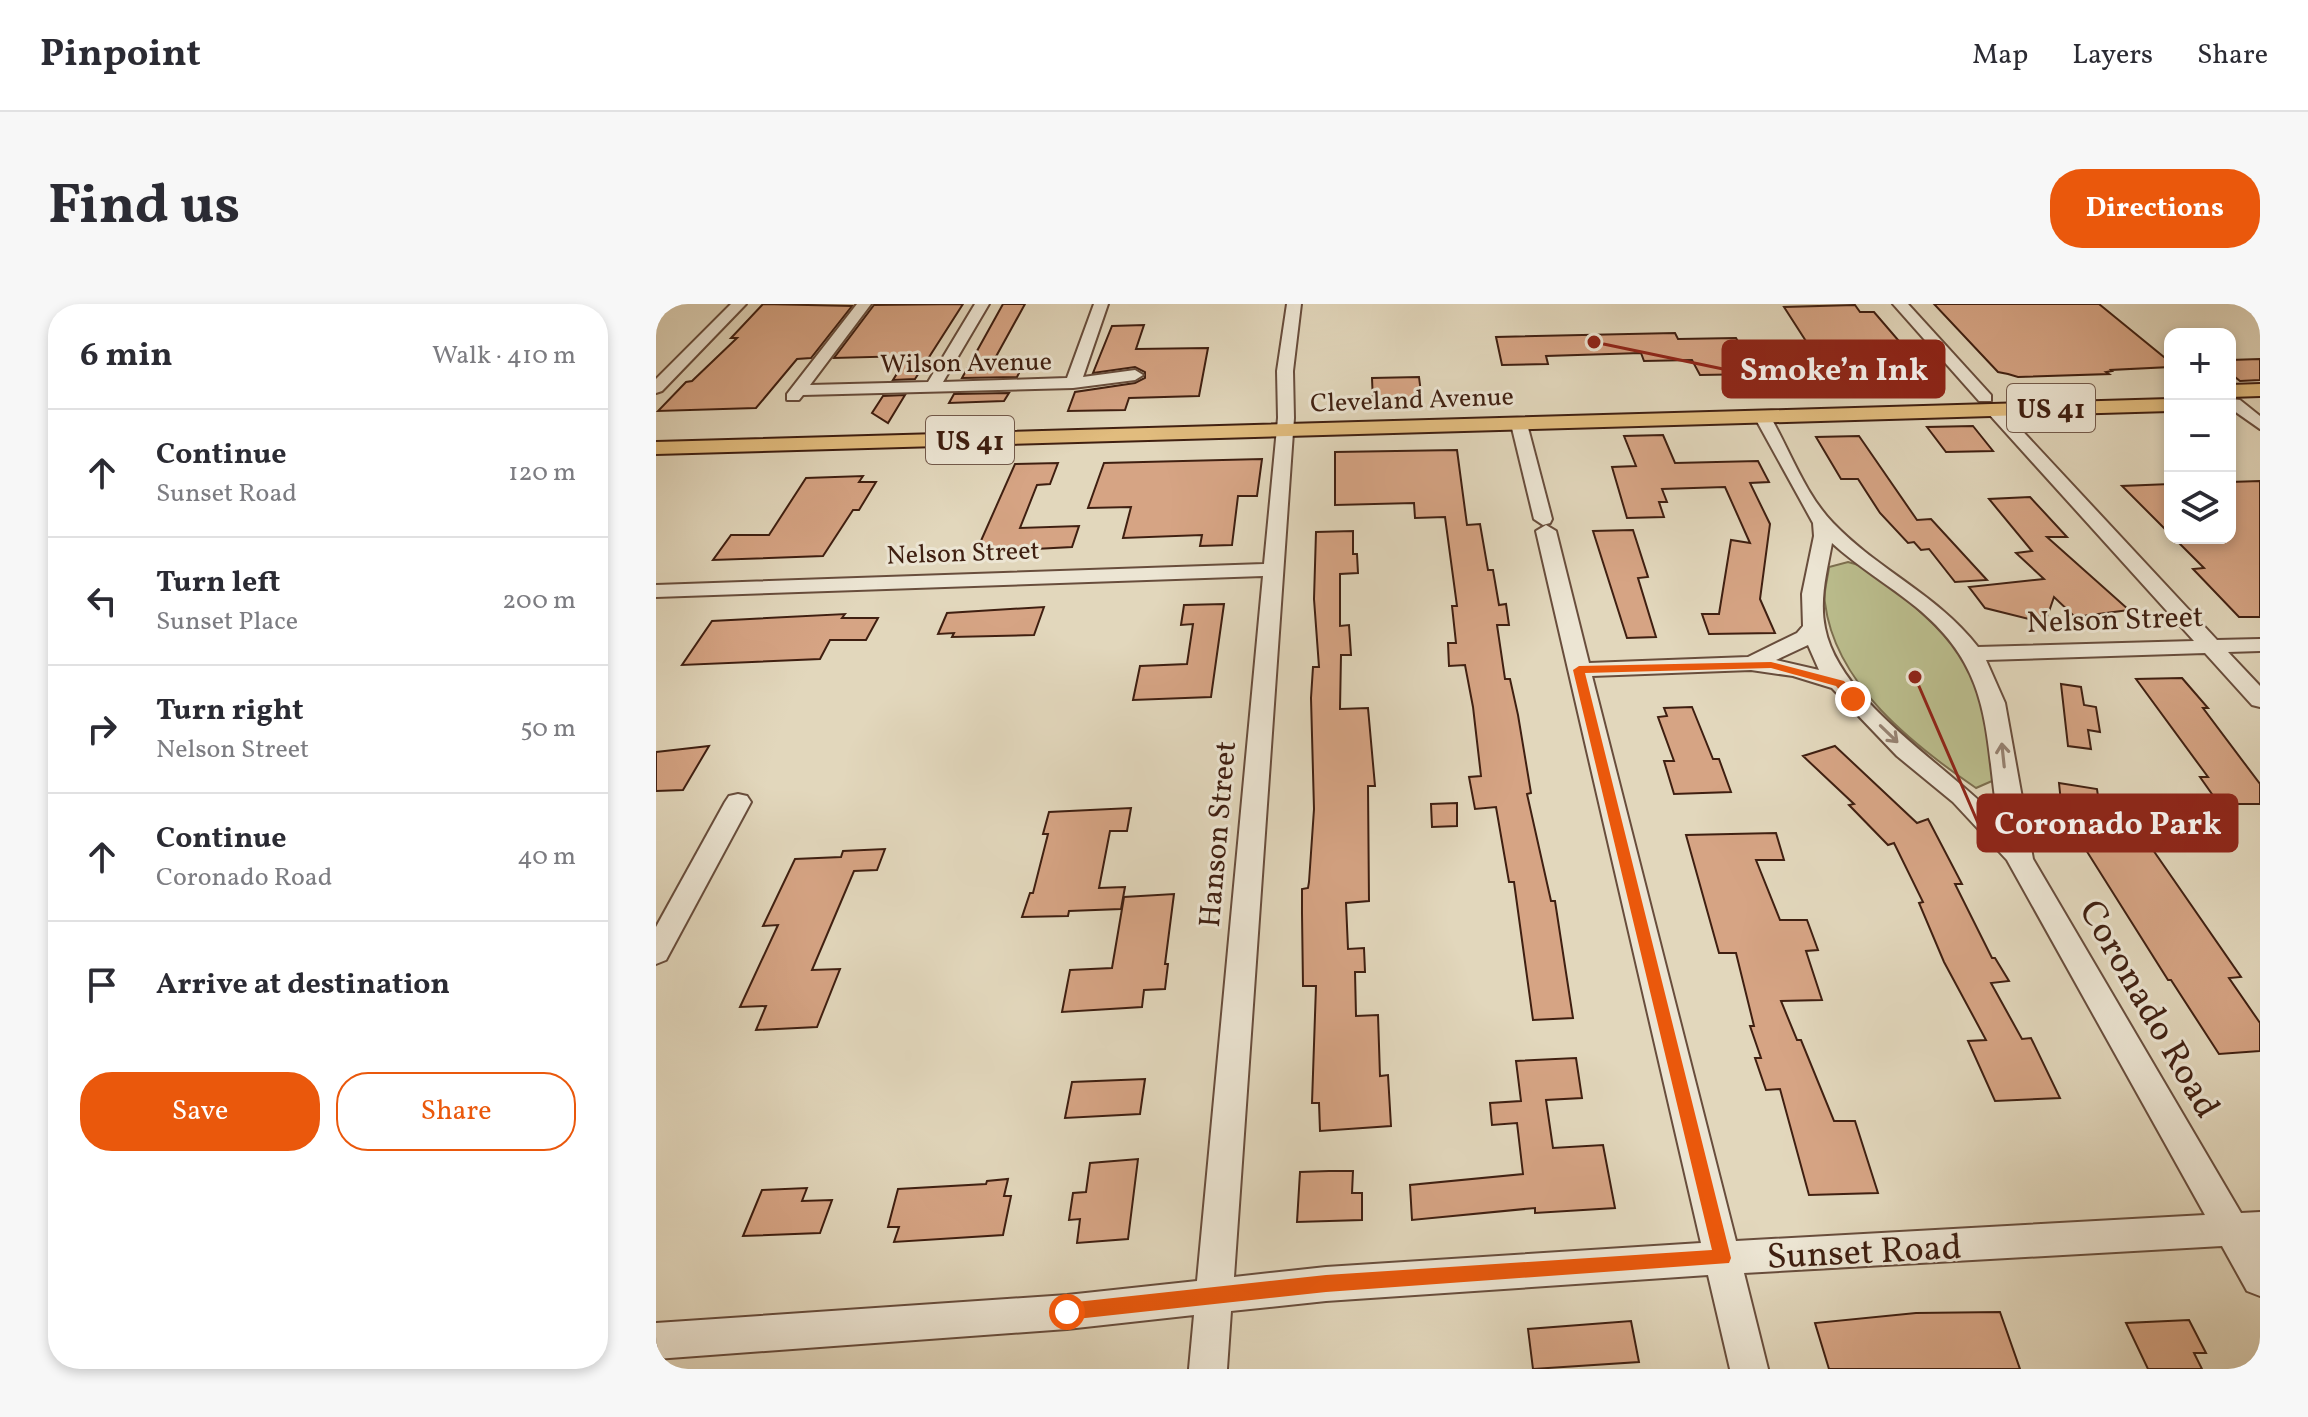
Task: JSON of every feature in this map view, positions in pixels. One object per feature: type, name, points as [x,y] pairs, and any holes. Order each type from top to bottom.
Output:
[{"type":"main road","points":[[2236,397],[2260,390]]},
{"type":"main road","name":"Cleveland Avenue","points":[[656,435],[1285,424],[1519,424],[1932,412],[2047,396],[2164,393]]},
{"type":"main road","points":[[2236,400],[2260,402]]},
{"type":"main road","name":"Cleveland Avenue","points":[[656,448],[1285,424],[1990,404],[2164,405]]},
{"type":"street","points":[[656,388],[739,304]]},
{"type":"street","name":"Wilson Avenue","points":[[864,304],[795,394],[933,386],[1073,383],[1135,375]]},
{"type":"street","points":[[933,386],[982,304]]},
{"type":"street","points":[[1073,383],[1101,304]]},
{"type":"street","name":"Hanson Street","points":[[1208,1369],[1285,424],[1285,371],[1294,304]]},
{"type":"street","points":[[1900,304],[2260,700]]},
{"type":"street","points":[[2232,400],[2260,424]]},
{"type":"street","name":"Coronado Road","points":[[1762,416],[1822,524],[1824,536],[1812,594],[1814,627],[1824,661],[1840,683],[1906,751],[1962,796],[2020,859],[2246,1230],[2260,1279]]},
{"type":"street","points":[[1519,424],[1749,1369]]},
{"type":"street","name":"Coronado Road","points":[[1822,524],[1934,611],[1973,654],[1986,680],[1999,720],[2007,808],[2020,859]]},
{"type":"street","points":[[1820,559],[1862,557]]},
{"type":"street","name":"Nelson Street","points":[[656,591],[1273,570]]},
{"type":"street","points":[[1579,670],[1751,663],[1770,657],[1805,638],[1814,627]]},
{"type":"street","name":"Nelson Street","points":[[1973,654],[2260,645]]},
{"type":"street","name":"Coronado Road","points":[[1751,663],[1796,670],[1840,683]]},
{"type":"street","points":[[656,953],[738,802]]},
{"type":"street","name":"Sunset Road","points":[[656,1341],[1067,1312],[1214,1293],[1722,1258],[2246,1230]]},
{"type":"green space","points":[[1848,562],[1866,568],[1888,583],[1930,621],[1963,660],[1983,701],[1992,781],[1976,788],[1952,771],[1903,732],[1861,686],[1844,660],[1832,632],[1825,599],[1829,567]]},
{"type":"building","points":[[763,304],[852,306],[811,358],[797,359],[756,408],[658,411],[737,338],[731,338]]},
{"type":"building","points":[[963,304],[915,379],[893,380],[908,356],[834,358],[874,305]]},
{"type":"building","points":[[1003,304],[1025,304],[993,362],[1025,361],[1017,377],[962,378]]},
{"type":"building","points":[[1934,304],[2099,304],[2164,357],[2164,367],[2111,370],[2106,372],[2109,374],[2018,377],[1998,372]]},
{"type":"building","points":[[1855,305],[1860,312],[1874,312],[1929,376],[1890,376],[1895,382],[1848,384],[1836,366],[1822,366],[1784,307]]},
{"type":"building","points":[[1144,325],[1136,349],[1208,348],[1199,396],[1129,398],[1125,410],[1068,411],[1075,392],[1135,383],[1145,378],[1145,372],[1135,367],[1093,373],[1112,326]]},
{"type":"building","points":[[1675,333],[1678,339],[1736,338],[1757,374],[1700,375],[1692,360],[1644,361],[1641,353],[1546,356],[1548,364],[1502,365],[1496,337]]},
{"type":"building","points":[[2260,359],[2260,380],[2240,381],[2236,378],[2236,360]]},
{"type":"building","points":[[1419,377],[1422,401],[1373,403],[1372,378]]},
{"type":"building","points":[[1009,393],[1004,401],[949,403],[954,394]]},
{"type":"building","points":[[905,395],[888,423],[872,413],[883,396]]},
{"type":"building","points":[[1973,426],[1993,451],[1946,452],[1927,427]]},
{"type":"building","points":[[1663,435],[1675,463],[1758,461],[1769,482],[1750,483],[1770,524],[1760,599],[1775,633],[1709,634],[1702,614],[1719,614],[1731,540],[1750,543],[1725,487],[1662,489],[1667,502],[1659,502],[1664,517],[1627,518],[1612,467],[1636,466],[1624,436]]},
{"type":"building","points":[[1859,436],[1917,520],[1931,519],[1987,580],[1955,582],[1929,549],[1921,550],[1914,542],[1908,543],[1880,513],[1858,479],[1841,479],[1816,437]]},
{"type":"building","points":[[1457,450],[1467,525],[1480,524],[1488,570],[1493,570],[1499,605],[1506,604],[1509,625],[1497,625],[1505,679],[1510,679],[1518,715],[1531,793],[1527,794],[1551,901],[1555,901],[1573,1018],[1533,1020],[1514,882],[1509,882],[1496,807],[1475,809],[1469,777],[1481,776],[1473,707],[1465,665],[1449,666],[1448,643],[1456,643],[1452,606],[1457,606],[1445,517],[1415,518],[1414,503],[1335,505],[1335,452]]},
{"type":"building","points":[[1262,459],[1257,496],[1238,496],[1232,545],[1200,546],[1202,535],[1123,538],[1131,507],[1088,508],[1104,463]]},
{"type":"building","points":[[1058,463],[1050,484],[1037,485],[1020,528],[1079,526],[1072,547],[976,552],[1015,464]]},
{"type":"building","points":[[863,476],[859,482],[876,482],[859,510],[853,510],[823,556],[713,560],[731,535],[769,535],[806,478]]},
{"type":"building","points":[[2260,481],[2260,617],[2239,617],[2193,569],[2204,568],[2180,544],[2236,544],[2236,482]]},
{"type":"building","points":[[2164,484],[2164,528],[2122,486]]},
{"type":"building","points":[[2030,497],[2067,537],[2047,537],[2129,610],[2075,617],[2054,597],[2045,623],[1985,608],[1969,587],[2044,579],[2016,553],[2032,551],[1989,499]]},
{"type":"building","points":[[1633,530],[1648,577],[1638,578],[1656,637],[1627,638],[1593,531]]},
{"type":"building","points":[[1353,531],[1353,554],[1357,554],[1358,573],[1340,574],[1340,626],[1349,625],[1351,655],[1341,655],[1340,709],[1368,708],[1375,786],[1368,786],[1369,901],[1346,903],[1348,949],[1364,948],[1365,972],[1355,972],[1356,1016],[1378,1015],[1380,1076],[1388,1075],[1391,1126],[1320,1131],[1319,1103],[1312,1103],[1316,986],[1303,986],[1302,913],[1302,889],[1308,888],[1309,882],[1314,809],[1311,698],[1313,667],[1319,667],[1314,599],[1316,532]]},
{"type":"building","points":[[1224,604],[1211,697],[1133,700],[1140,666],[1187,664],[1193,624],[1181,625],[1184,605]]},
{"type":"building","points":[[1044,607],[1034,635],[952,637],[954,633],[938,634],[947,613]]},
{"type":"building","points":[[845,614],[842,618],[878,618],[866,640],[830,640],[820,659],[682,665],[712,621]]},
{"type":"building","points":[[2182,678],[2208,708],[2203,708],[2260,784],[2260,804],[2219,804],[2200,777],[2208,777],[2136,679]]},
{"type":"building","points":[[2061,684],[2081,687],[2084,705],[2096,707],[2100,732],[2088,730],[2091,749],[2068,746]]},
{"type":"building","points":[[1692,707],[1713,759],[1719,759],[1731,792],[1674,794],[1664,761],[1674,761],[1658,717],[1667,716],[1664,708]]},
{"type":"building","points":[[709,746],[683,790],[656,791],[656,752]]},
{"type":"building","points":[[1835,746],[1917,823],[1928,819],[1962,884],[1955,884],[1992,958],[1995,958],[2009,981],[1991,983],[2022,1039],[2031,1038],[2060,1098],[1995,1101],[1968,1041],[1986,1040],[1944,962],[1919,903],[1923,902],[1894,843],[1888,845],[1849,805],[1854,804],[1803,756]]},
{"type":"building","points":[[2059,783],[2097,789],[2104,839],[2144,837],[2241,977],[2229,978],[2260,1023],[2260,1051],[2219,1054],[2171,980],[2168,980],[2062,812]]},
{"type":"building","points":[[1457,803],[1457,826],[1432,827],[1431,804]]},
{"type":"building","points":[[1131,808],[1127,831],[1110,831],[1099,888],[1125,887],[1121,909],[1069,911],[1068,916],[1022,917],[1030,893],[1033,893],[1048,834],[1043,834],[1049,812]]},
{"type":"building","points":[[1776,833],[1784,860],[1756,860],[1780,920],[1807,920],[1818,950],[1806,951],[1822,1000],[1781,1001],[1797,1040],[1801,1040],[1834,1121],[1855,1121],[1878,1193],[1809,1195],[1780,1089],[1766,1090],[1755,1058],[1761,1058],[1750,1026],[1754,1026],[1736,953],[1719,953],[1686,835]]},
{"type":"building","points":[[885,849],[877,870],[854,871],[812,970],[840,969],[817,1027],[756,1030],[766,1006],[740,1007],[778,925],[763,926],[795,859],[841,857],[843,851]]},
{"type":"building","points":[[1174,894],[1165,989],[1144,990],[1142,1007],[1062,1012],[1070,970],[1112,968],[1124,897]]},
{"type":"building","points":[[1576,1058],[1582,1098],[1546,1100],[1553,1148],[1603,1145],[1615,1208],[1535,1213],[1535,1208],[1412,1220],[1410,1185],[1523,1174],[1517,1123],[1492,1125],[1490,1103],[1521,1101],[1516,1061]]},
{"type":"building","points":[[1145,1079],[1140,1114],[1065,1118],[1072,1082]]},
{"type":"building","points":[[1138,1159],[1128,1239],[1077,1243],[1080,1219],[1069,1220],[1073,1193],[1086,1192],[1090,1163]]},
{"type":"building","points":[[1353,1171],[1352,1193],[1362,1193],[1362,1220],[1297,1222],[1300,1172]]},
{"type":"building","points":[[1008,1179],[1004,1196],[1011,1196],[1003,1235],[894,1242],[899,1227],[888,1227],[898,1189],[986,1184],[987,1181]]},
{"type":"building","points":[[807,1188],[802,1201],[832,1200],[820,1233],[743,1236],[762,1190]]},
{"type":"building","points":[[2000,1312],[2020,1369],[1829,1369],[1815,1323],[1916,1313]]},
{"type":"building","points":[[2189,1320],[2206,1353],[2194,1353],[2202,1369],[2148,1369],[2126,1323]]},
{"type":"building","points":[[1631,1321],[1639,1362],[1533,1369],[1528,1329]]},
{"type":"place","name":"Smoke’n Ink","points":[[1594,342]]},
{"type":"place","name":"Coronado Park","points":[[1915,677]]},
{"type":"route","points":[[1067,1312],[1214,1293],[1722,1258],[1579,670],[1751,663],[1771,665],[1840,683],[1853,699]]}]
